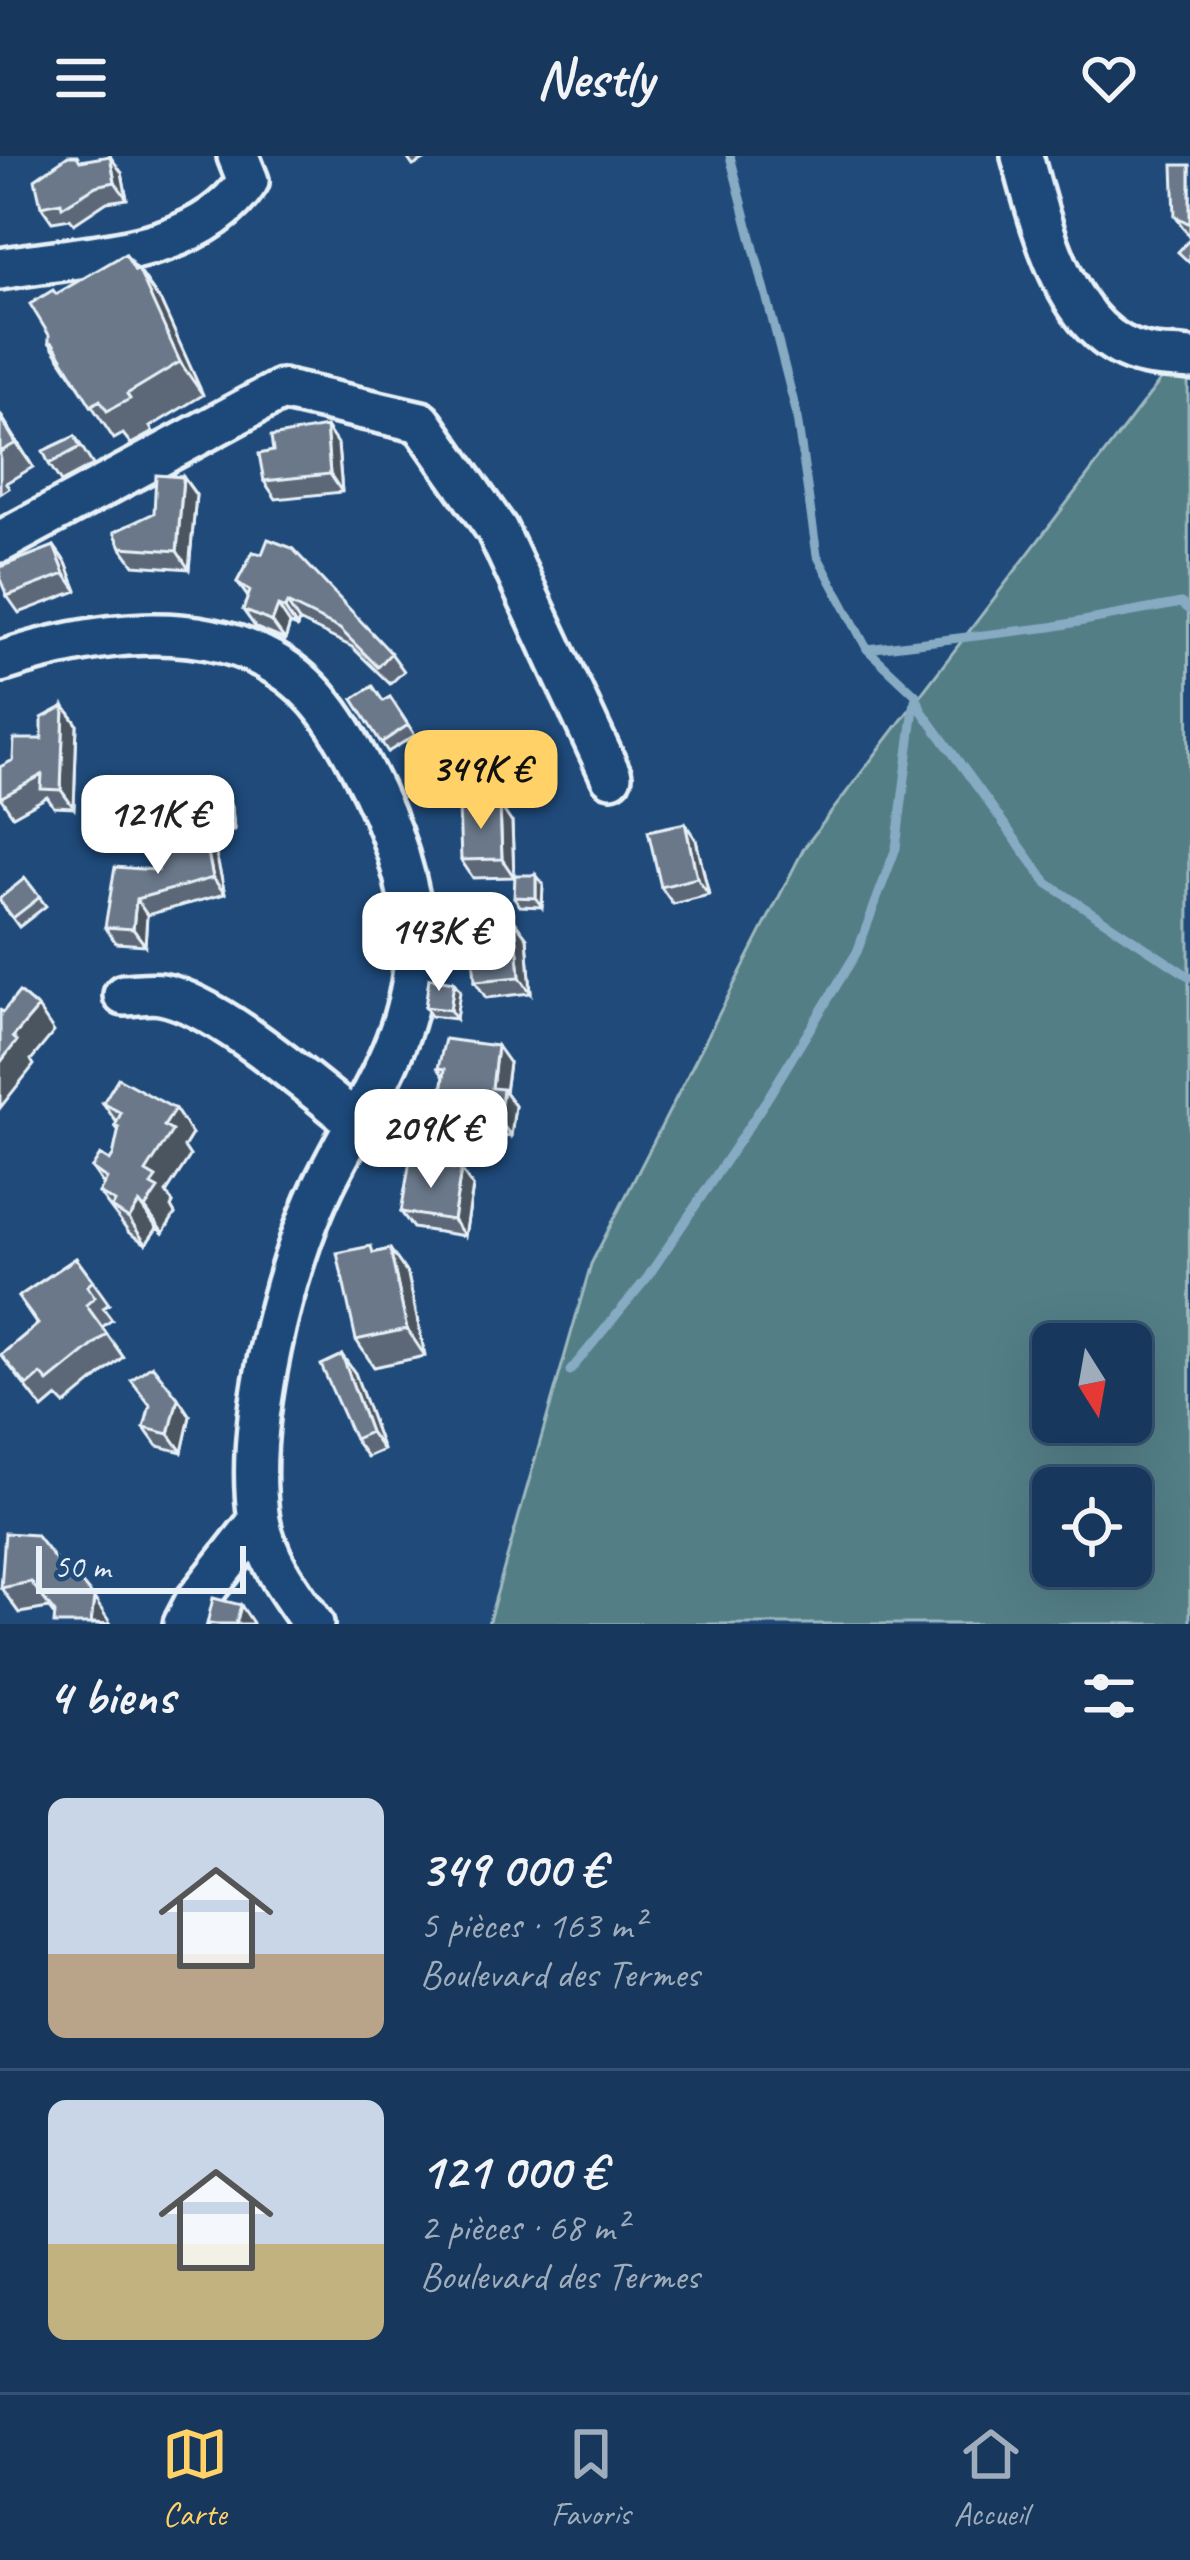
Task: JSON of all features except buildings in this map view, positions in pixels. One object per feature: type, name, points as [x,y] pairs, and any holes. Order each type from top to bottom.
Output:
[{"type":"street","points":[[0,269],[114,254],[195,228],[230,208],[248,181],[238,156]]},
{"type":"street","points":[[1022,156],[1047,244],[1076,302],[1100,331],[1140,354],[1190,358]]},
{"type":"street","points":[[0,542],[281,390],[421,422],[497,530],[611,776]]},
{"type":"street","points":[[0,662],[88,639],[147,634],[202,638],[259,655],[285,670],[313,696],[349,741],[384,814],[414,930],[414,969],[390,1058],[322,1187],[293,1258],[256,1457],[260,1521],[274,1566],[313,1624]]},
{"type":"street","points":[[124,995],[161,994],[196,1007],[356,1122]]},
{"type":"street","points":[[184,1624],[207,1586],[260,1521]]},
{"type":"green space","points":[[1188,344],[1190,1624],[488,1624],[591,1264],[804,848]]},
{"type":"waterway","points":[[730,156],[796,411],[817,555],[867,649],[916,695],[922,711],[1047,883],[1190,977]]},
{"type":"waterway","points":[[867,649],[1051,627],[1181,603],[1190,610]]},
{"type":"waterway","points":[[570,1371],[647,1278],[767,1099],[857,952],[896,848],[915,700]]}]
